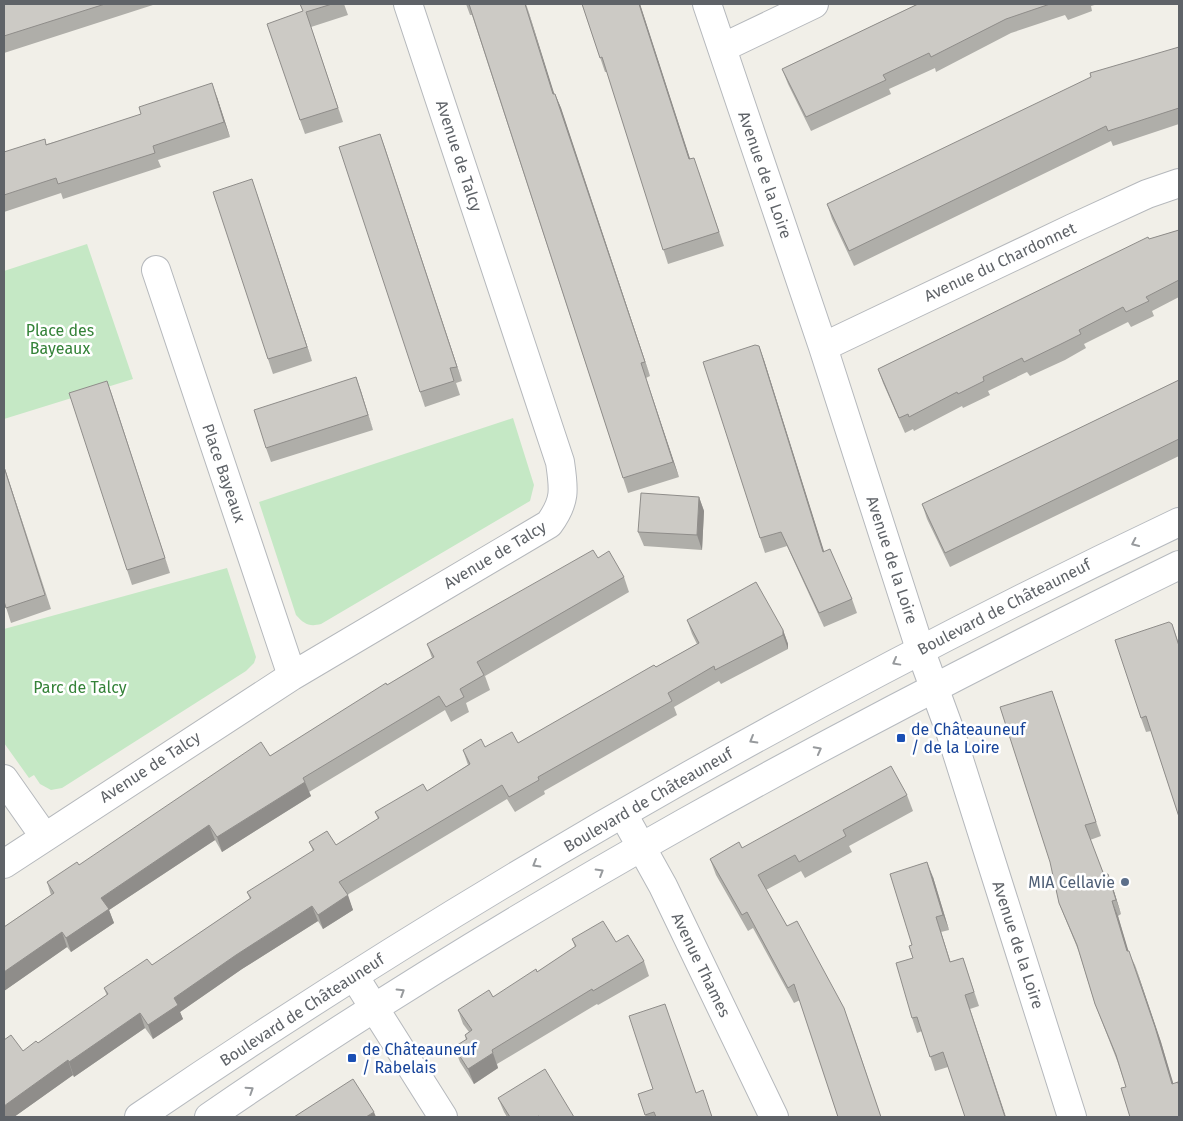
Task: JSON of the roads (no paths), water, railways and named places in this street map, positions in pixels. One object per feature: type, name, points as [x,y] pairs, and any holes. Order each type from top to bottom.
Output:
[{"type":"street","name":"Avenue de Talcy","points":[[4,864],[44,836],[292,676],[549,524],[560,508],[564,487],[558,456],[408,4]]},
{"type":"street","name":"Avenue de la Loire","points":[[707,4],[823,347],[920,649],[950,731],[1072,1117]]},
{"type":"street","points":[[722,48],[814,4]]},
{"type":"street","name":"Avenue du Chardonnet","points":[[823,347],[1073,228],[1147,194],[1179,183]]},
{"type":"street","name":"Place Bayeaux","points":[[156,270],[292,676]]},
{"type":"street","name":"Boulevard de Châteauneuf","points":[[139,1117],[221,1061],[486,893],[623,814],[920,649],[1179,522]]},
{"type":"street","points":[[210,1117],[374,1008],[642,846],[934,687],[1179,565]]},
{"type":"street","points":[[4,779],[44,836]]},
{"type":"street","name":"Avenue Thames","points":[[623,814],[642,846],[774,1117]]},
{"type":"street","points":[[354,976],[443,1117]]},
{"type":"place","name":"de Châteauneuf / de la Loire","points":[[901,738]]},
{"type":"place","name":"MIA Cellavie","points":[[1125,882]]},
{"type":"place","name":"de Châteauneuf / Rabelais","points":[[352,1058]]},
{"type":"park label","name":"Place des Bayeaux","points":[[60,339]]},
{"type":"park label","name":"Parc de Talcy","points":[[80,687]]}]
